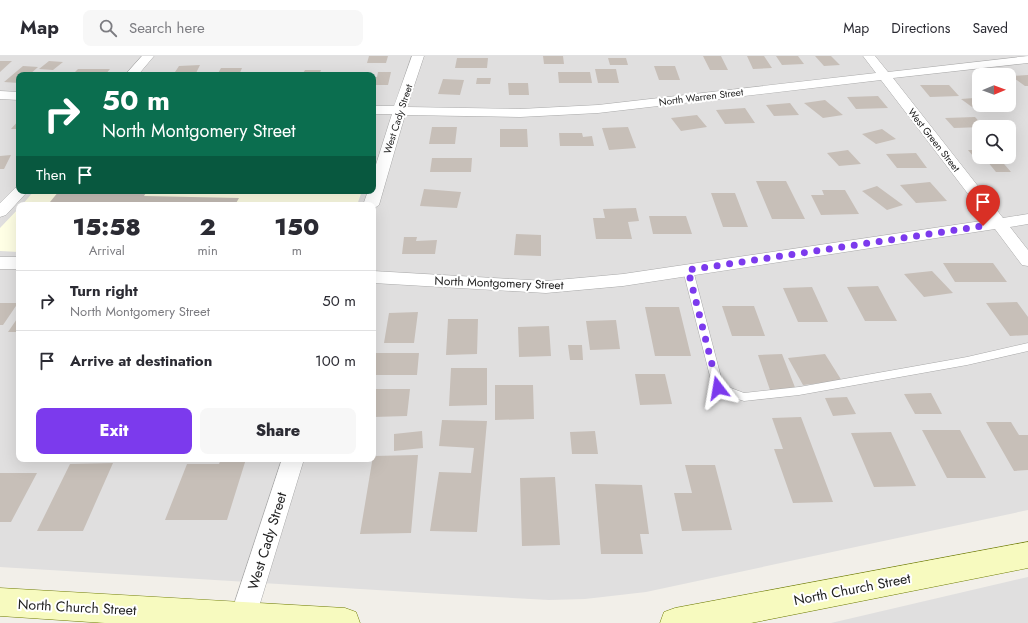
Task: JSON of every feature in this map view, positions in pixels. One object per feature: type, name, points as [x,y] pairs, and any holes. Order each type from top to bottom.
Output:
[{"type":"main road","name":"North Church Street","points":[[676,623],[1028,555]]},
{"type":"main road","name":"North Church Street","points":[[0,602],[242,620],[345,623]]},
{"type":"street","points":[[134,72],[148,56]]},
{"type":"street","name":"West Cady Street","points":[[376,188],[418,56]]},
{"type":"street","name":"West Green Street","points":[[869,56],[1028,261]]},
{"type":"street","name":"North Warren Street","points":[[376,110],[399,112],[527,113],[598,109],[1028,59]]},
{"type":"street","points":[[0,95],[16,96]]},
{"type":"street","points":[[0,212],[17,194]]},
{"type":"street","name":"North Montgomery Street","points":[[376,277],[546,286],[623,280],[1028,219]]},
{"type":"street","points":[[0,263],[16,263]]},
{"type":"street","name":"West Cady Street","points":[[242,620],[292,462]]},
{"type":"lane","points":[[688,270],[718,388],[744,397],[799,391],[967,361],[1028,347]]},
{"type":"shaded area","points":[[0,56],[1028,56],[1028,510],[646,592],[585,599],[549,600],[0,567]]},
{"type":"shaded area","points":[[31,194],[361,194],[358,202],[25,202]]},
{"type":"shaded area","points":[[16,211],[16,252],[0,251],[0,228]]},
{"type":"shaded area","points":[[1028,577],[1028,623],[831,623]]},
{"type":"building","points":[[369,56],[388,56],[386,63],[367,63]]},
{"type":"building","points":[[543,56],[563,56],[564,64],[544,64]]},
{"type":"building","points":[[703,56],[721,56],[728,70],[710,70]]},
{"type":"building","points":[[747,56],[764,56],[772,68],[753,69]]},
{"type":"building","points":[[776,56],[798,56],[804,64],[782,65]]},
{"type":"building","points":[[815,56],[831,56],[840,65],[824,66]]},
{"type":"building","points":[[457,58],[488,58],[487,68],[455,68]]},
{"type":"building","points":[[608,58],[626,58],[628,65],[610,65]]},
{"type":"building","points":[[0,61],[12,61],[0,72]]},
{"type":"building","points":[[49,61],[63,62],[53,70],[39,69]]},
{"type":"building","points":[[200,65],[196,72],[175,72],[179,66]]},
{"type":"building","points":[[23,66],[38,67],[32,72],[16,72],[16,83],[4,82]]},
{"type":"building","points":[[654,66],[675,66],[680,80],[659,80]]},
{"type":"building","points":[[221,68],[242,68],[240,72],[219,72]]},
{"type":"building","points":[[78,69],[110,69],[108,72],[75,72]]},
{"type":"building","points":[[595,69],[616,69],[619,83],[598,83]]},
{"type":"building","points":[[305,70],[321,70],[320,72],[304,72]]},
{"type":"building","points":[[378,72],[391,72],[388,85],[376,85]]},
{"type":"building","points":[[558,72],[590,72],[592,83],[559,83]]},
{"type":"building","points":[[1028,75],[1028,86],[1025,86],[1016,80],[1016,76]]},
{"type":"building","points":[[477,78],[491,78],[490,84],[476,84]]},
{"type":"building","points":[[443,79],[464,80],[460,95],[438,94]]},
{"type":"building","points":[[508,83],[528,83],[529,95],[509,95]]},
{"type":"building","points":[[920,85],[949,85],[959,96],[930,97]]},
{"type":"building","points":[[878,96],[888,108],[856,109],[847,97]]},
{"type":"building","points":[[972,98],[972,107],[961,99]]},
{"type":"building","points":[[825,100],[843,115],[823,118],[804,103]]},
{"type":"building","points":[[790,103],[799,115],[774,116],[766,105]]},
{"type":"building","points":[[745,108],[755,123],[725,124],[716,110]]},
{"type":"building","points":[[697,115],[707,127],[681,131],[671,118]]},
{"type":"building","points":[[975,117],[978,120],[972,120],[972,127],[954,128],[945,118]]},
{"type":"building","points":[[16,123],[16,129],[11,129]]},
{"type":"building","points":[[432,127],[457,127],[455,144],[429,144]]},
{"type":"building","points":[[628,127],[636,148],[609,150],[602,128]]},
{"type":"building","points":[[500,129],[527,129],[528,147],[500,147]]},
{"type":"building","points":[[882,129],[896,139],[876,144],[862,134]]},
{"type":"building","points":[[559,133],[582,133],[583,137],[592,136],[594,146],[560,146]]},
{"type":"building","points":[[848,150],[861,164],[839,166],[827,153]]},
{"type":"building","points":[[916,153],[927,168],[897,168],[886,154]]},
{"type":"building","points":[[11,155],[4,169],[0,169],[0,156]]},
{"type":"building","points":[[432,158],[472,158],[471,172],[430,172]]},
{"type":"building","points":[[989,164],[1004,164],[1011,172],[996,172]]},
{"type":"building","points":[[756,181],[786,181],[805,219],[772,219]]},
{"type":"building","points":[[930,182],[947,201],[916,203],[900,185]]},
{"type":"building","points":[[877,186],[903,205],[887,210],[862,191]]},
{"type":"building","points":[[424,189],[461,192],[457,208],[420,206]]},
{"type":"building","points":[[822,190],[845,190],[859,214],[821,215],[811,195],[824,195]]},
{"type":"building","points":[[711,193],[735,193],[748,227],[723,227]]},
{"type":"building","points":[[57,194],[145,194],[144,196],[239,198],[237,202],[50,202]]},
{"type":"building","points":[[636,208],[639,221],[628,222],[632,239],[596,239],[593,218],[605,218],[603,209]]},
{"type":"building","points":[[649,216],[686,216],[692,234],[653,234]]},
{"type":"building","points":[[516,234],[541,235],[541,256],[514,255]]},
{"type":"building","points":[[404,237],[417,237],[416,241],[437,240],[435,254],[402,254]]},
{"type":"building","points":[[943,263],[993,263],[1007,282],[955,282]]},
{"type":"building","points":[[932,271],[953,293],[924,297],[904,274]]},
{"type":"building","points":[[878,286],[897,321],[865,321],[847,287]]},
{"type":"building","points":[[812,287],[828,322],[798,322],[783,288]]},
{"type":"building","points":[[1017,302],[1028,317],[1028,335],[1010,336],[986,303]]},
{"type":"building","points":[[0,303],[16,303],[16,306],[3,325],[0,325]]},
{"type":"building","points":[[722,306],[754,306],[765,336],[732,336]]},
{"type":"building","points":[[645,307],[679,307],[691,356],[655,356]]},
{"type":"building","points":[[418,312],[414,343],[384,343],[389,313]]},
{"type":"building","points":[[448,319],[478,319],[477,354],[446,355]]},
{"type":"building","points":[[16,320],[16,332],[8,332]]},
{"type":"building","points":[[616,320],[620,349],[590,350],[586,321]]},
{"type":"building","points":[[549,326],[551,356],[519,357],[518,327]]},
{"type":"building","points":[[568,345],[582,345],[583,360],[570,360]]},
{"type":"building","points":[[376,353],[419,353],[417,375],[376,375]]},
{"type":"building","points":[[782,354],[796,390],[770,390],[758,355]]},
{"type":"building","points":[[825,354],[842,381],[803,385],[788,358]]},
{"type":"building","points":[[451,368],[487,368],[487,405],[449,406]]},
{"type":"building","points":[[635,374],[665,374],[672,404],[640,405]]},
{"type":"building","points":[[495,385],[533,385],[534,419],[495,420]]},
{"type":"building","points":[[376,389],[410,389],[407,416],[376,417]]},
{"type":"building","points":[[931,393],[942,414],[915,414],[904,394]]},
{"type":"building","points":[[847,397],[856,414],[833,416],[825,398]]},
{"type":"building","points":[[801,417],[833,502],[793,503],[774,449],[783,449],[772,418]]},
{"type":"building","points":[[442,420],[487,421],[477,532],[430,531],[439,472],[471,473],[474,448],[439,446]]},
{"type":"building","points":[[986,422],[1011,422],[1019,435],[1028,435],[1028,470],[1014,471]]},
{"type":"building","points":[[922,430],[960,430],[986,478],[947,478]]},
{"type":"building","points":[[422,431],[423,448],[394,451],[394,434]]},
{"type":"building","points":[[595,431],[598,454],[572,454],[570,432]]},
{"type":"building","points":[[891,432],[916,486],[874,487],[851,433]]},
{"type":"building","points":[[418,455],[411,533],[360,534],[372,462],[376,462],[376,456]]},
{"type":"building","points":[[220,462],[245,462],[227,520],[165,520],[187,464],[219,464]]},
{"type":"building","points":[[113,463],[83,531],[37,531],[70,464]]},
{"type":"building","points":[[685,465],[715,465],[732,530],[682,531],[674,493],[692,493]]},
{"type":"building","points":[[0,473],[37,473],[11,522],[0,522]]},
{"type":"building","points":[[555,477],[560,545],[522,546],[520,478]]},
{"type":"building","points":[[595,484],[642,485],[649,534],[640,534],[643,554],[601,554]]},
{"type":"route","points":[[718,388],[688,270],[983,226]]}]
